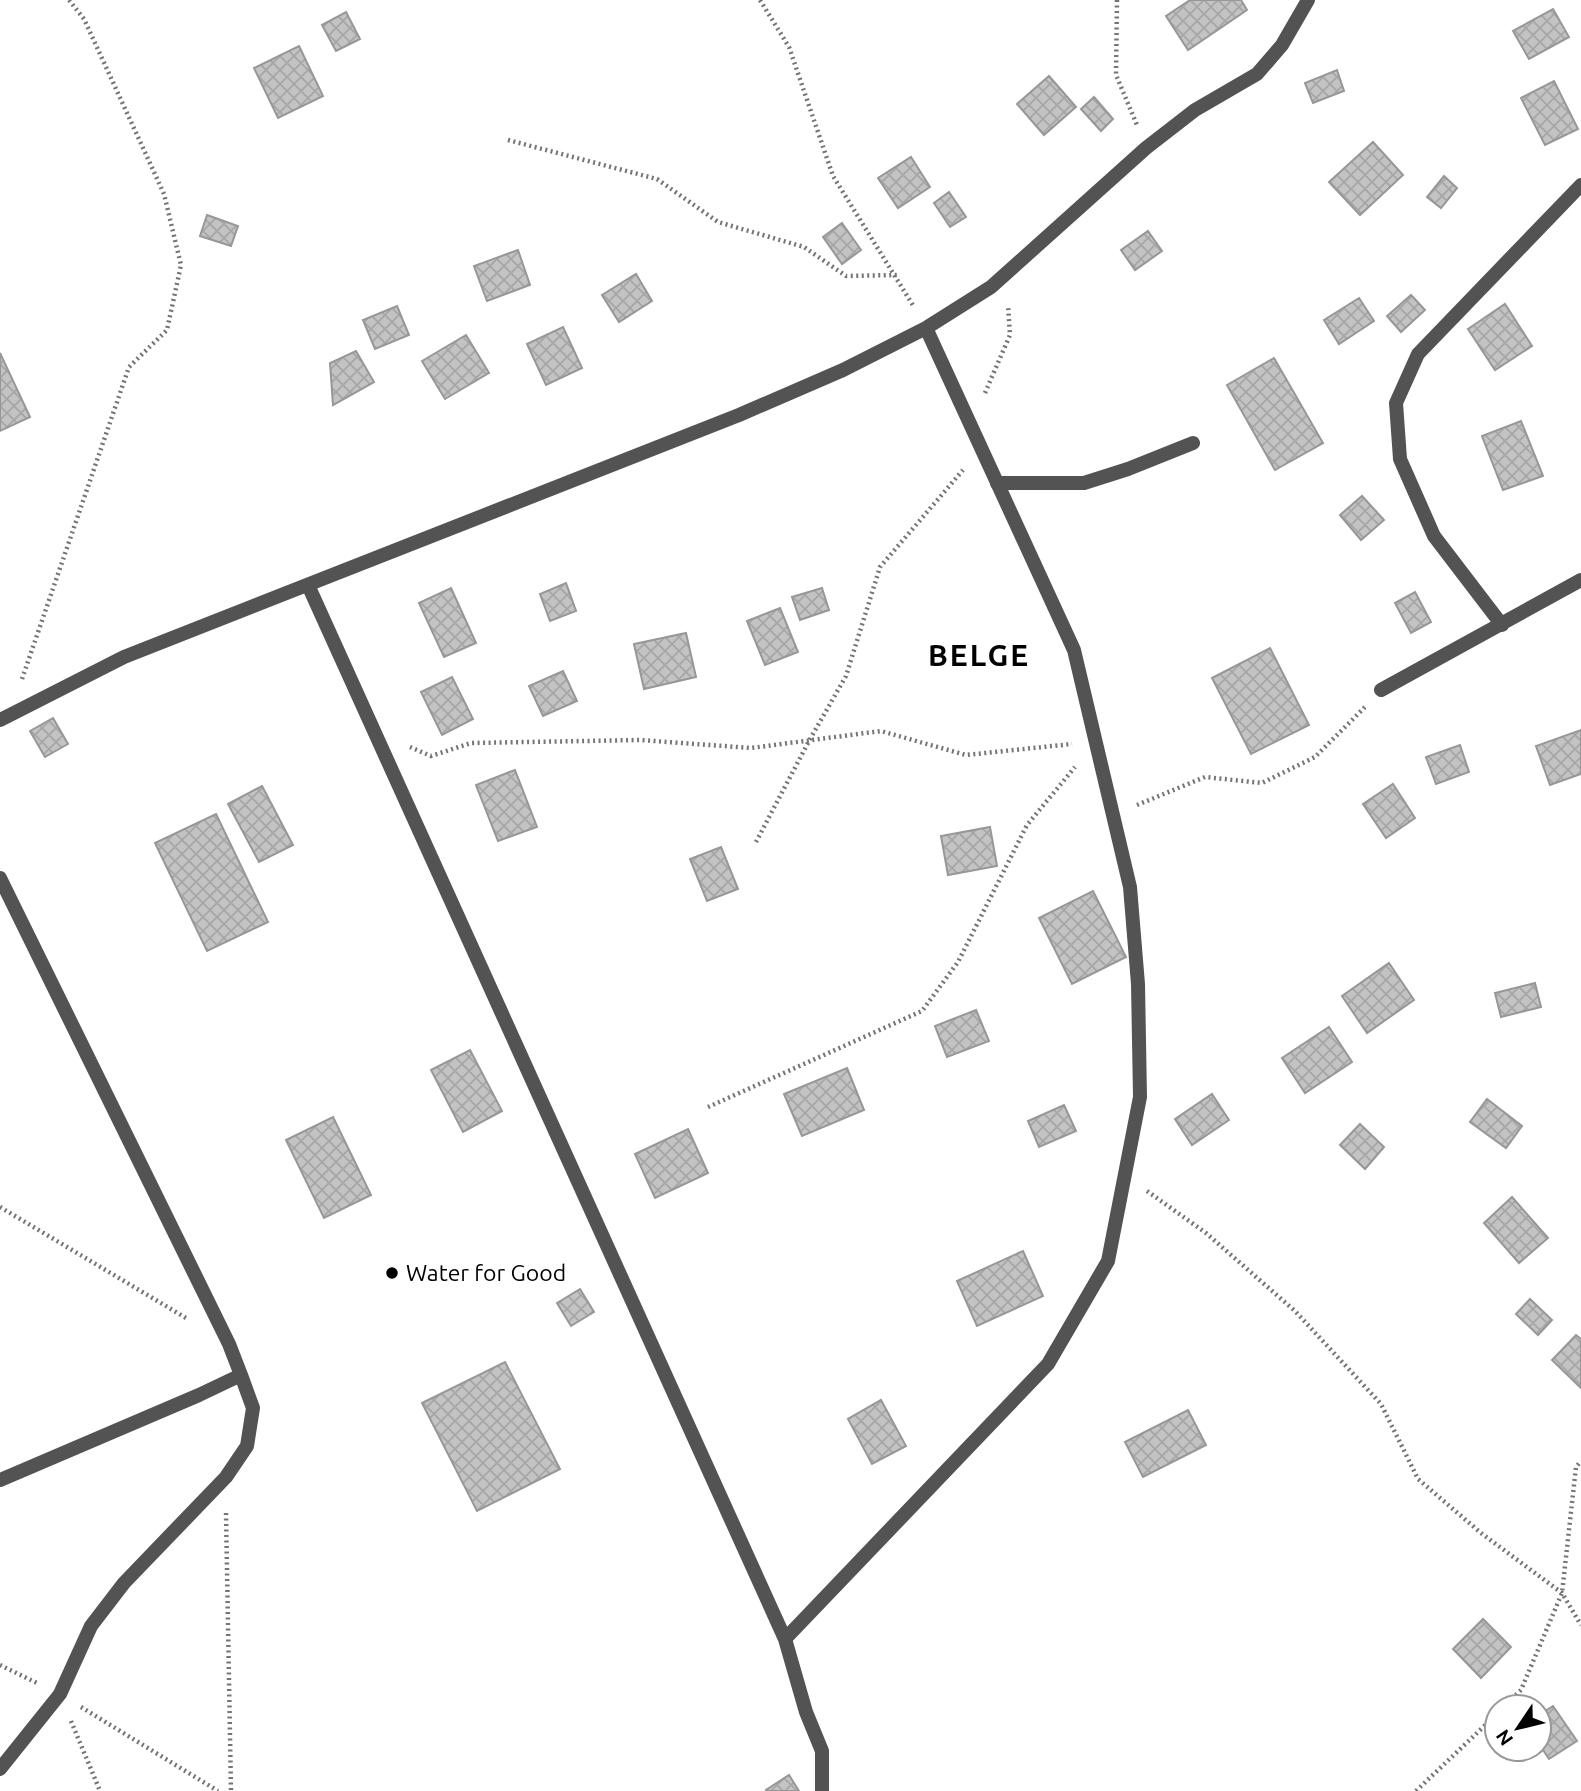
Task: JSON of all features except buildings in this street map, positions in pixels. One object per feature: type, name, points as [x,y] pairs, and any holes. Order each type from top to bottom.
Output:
[{"type":"street","points":[[4,718],[124,657],[739,415],[843,370],[926,328],[991,287],[1146,148],[1195,110],[1256,74],[1282,44],[1308,0]]},
{"type":"street","points":[[1502,625],[1434,536],[1399,458],[1396,403],[1418,354],[1581,185]]},
{"type":"street","points":[[785,1639],[1048,1364],[1108,1261],[1140,1097],[1138,984],[1130,887],[1074,650],[926,328]]},
{"type":"street","points":[[997,482],[1084,483],[1193,443]]},
{"type":"street","points":[[1381,690],[1581,580]]},
{"type":"street","points":[[309,586],[785,1639],[806,1712],[822,1751],[822,1791]]},
{"type":"street","points":[[0,878],[229,1344],[253,1408],[247,1446],[226,1478],[124,1583],[91,1626],[60,1694],[0,1769]]},
{"type":"street","points":[[0,1480],[240,1375]]},
{"type":"path","points":[[4,718],[129,367],[167,330],[181,265],[164,194],[84,19],[69,0]]},
{"type":"path","points":[[760,0],[789,47],[833,176],[897,275],[926,328]]},
{"type":"path","points":[[1117,0],[1116,75],[1146,148]]},
{"type":"path","points":[[508,140],[657,179],[718,222],[804,247],[846,276],[897,275]]},
{"type":"path","points":[[756,842],[846,676],[880,567],[969,465],[971,425],[1010,335],[1006,274]]},
{"type":"path","points":[[1114,815],[1205,777],[1262,783],[1315,757],[1381,690]]},
{"type":"path","points":[[368,718],[400,742],[431,756],[471,743],[640,740],[751,748],[881,731],[966,755],[1096,741]]},
{"type":"path","points":[[708,1107],[922,1011],[958,962],[1027,825],[1096,741]]},
{"type":"path","points":[[1126,1177],[1206,1233],[1296,1311],[1381,1404],[1418,1479],[1481,1533],[1562,1593],[1581,1625]]},
{"type":"path","points":[[0,1208],[229,1344]]},
{"type":"path","points":[[1518,1693],[1562,1593],[1576,1467],[1581,1461]]},
{"type":"path","points":[[226,1478],[231,1791]]},
{"type":"path","points":[[0,1665],[60,1694],[218,1791]]},
{"type":"path","points":[[60,1694],[100,1791]]},
{"type":"path","points":[[1416,1791],[1483,1727]]},
{"type":"place","name":"Water for Good","points":[[392,1273]]},
{"type":"district","name":"BELGE","points":[[979,656]]}]
